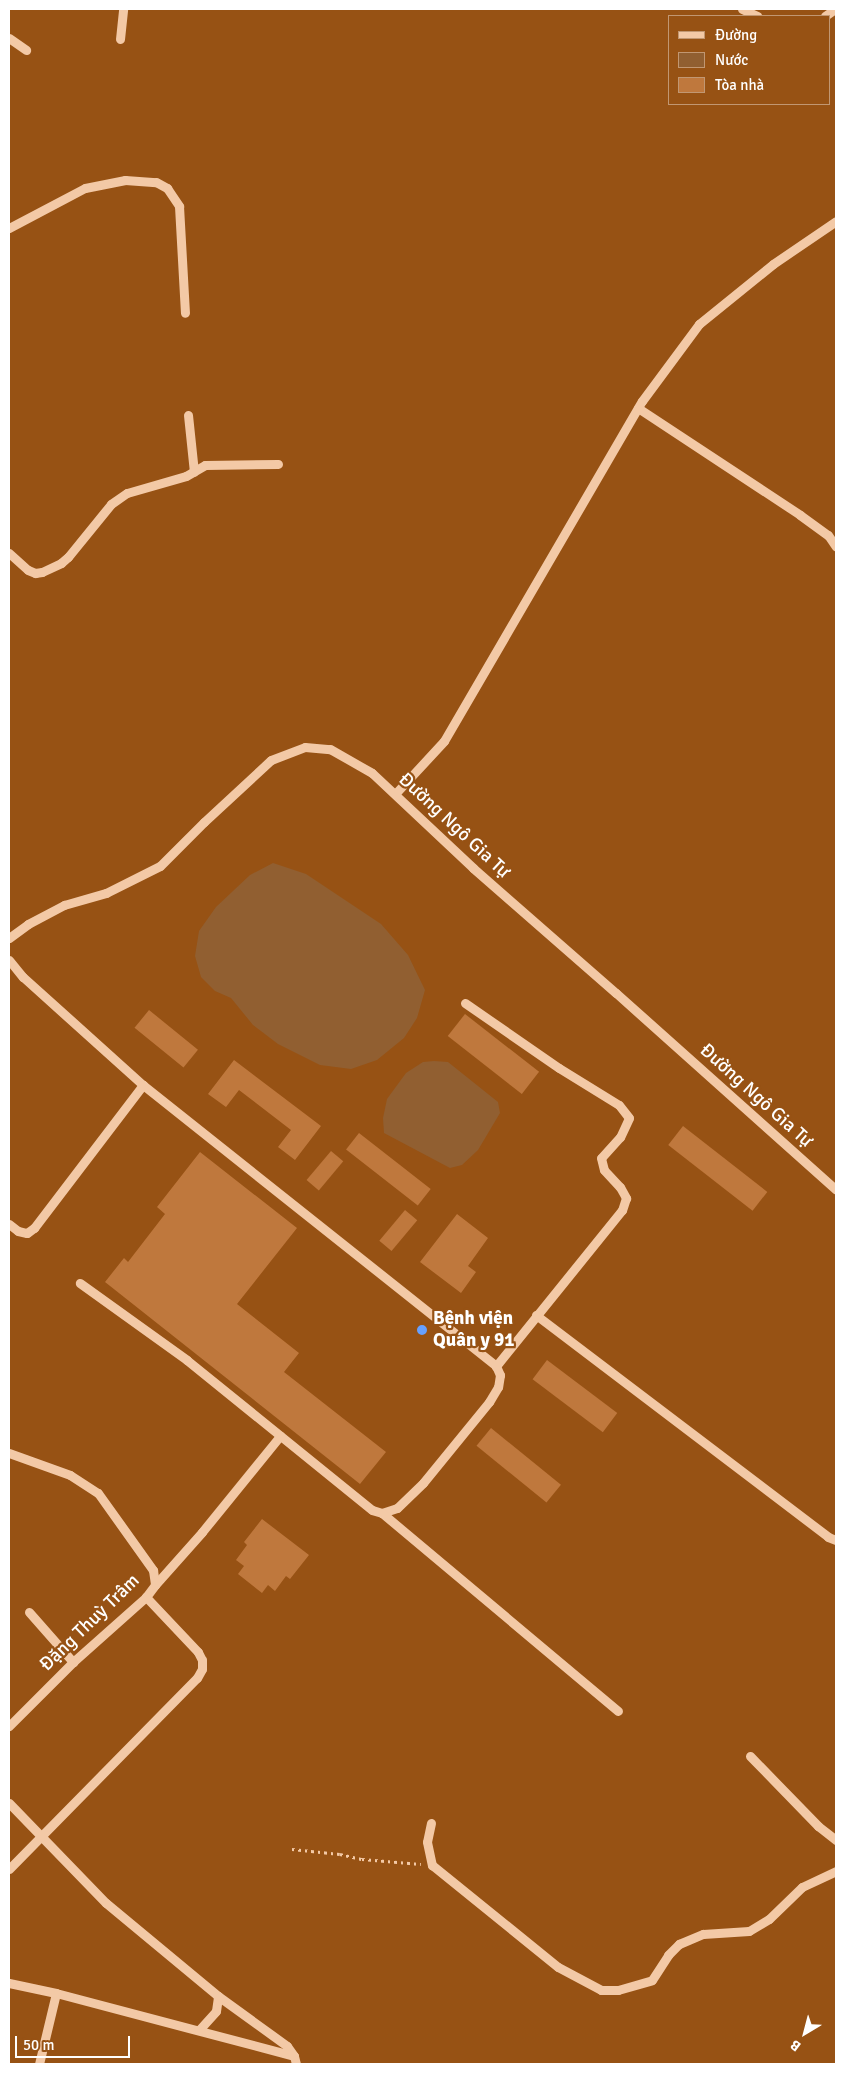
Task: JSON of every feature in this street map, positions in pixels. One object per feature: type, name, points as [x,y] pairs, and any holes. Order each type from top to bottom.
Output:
[{"type":"street","points":[[120,38],[123,9]]},
{"type":"street","points":[[742,9],[755,15]]},
{"type":"street","points":[[9,38],[26,50]]},
{"type":"street","points":[[9,228],[85,188],[125,180],[156,182],[167,188],[179,206],[185,313]]},
{"type":"street","points":[[395,794],[444,741],[638,408],[699,324],[773,264],[836,221]]},
{"type":"street","points":[[638,408],[800,515],[828,536],[836,546]]},
{"type":"street","points":[[188,415],[194,472]]},
{"type":"street","points":[[9,553],[28,570],[35,573],[42,572],[61,563],[68,557],[118,498],[194,472],[205,465],[278,464]]},
{"type":"street","name":"Đường Ngô Gia Tự","points":[[9,938],[28,924],[64,905],[106,893],[160,866],[204,822],[272,760],[304,747],[330,749],[372,773],[473,868],[836,1190]]},
{"type":"street","points":[[9,960],[23,977],[143,1085],[496,1366],[500,1375],[498,1387],[489,1402],[423,1483],[397,1508],[382,1513]]},
{"type":"street","points":[[465,1003],[559,1068],[619,1105],[628,1118],[620,1137],[601,1158],[604,1170],[620,1187],[626,1198],[622,1210],[496,1366]]},
{"type":"street","points":[[9,1224],[18,1232],[28,1233],[34,1228],[143,1085]]},
{"type":"street","points":[[80,1283],[240,1400],[280,1436],[372,1510],[382,1513],[618,1711]]},
{"type":"street","points":[[536,1315],[820,1531],[836,1540]]},
{"type":"street","points":[[155,1585],[202,1532],[280,1436]]},
{"type":"street","name":"Đặng Thuỳ Trâm","points":[[9,1453],[70,1475],[98,1493],[153,1570],[155,1585],[146,1597],[74,1662],[9,1726]]},
{"type":"street","points":[[9,1869],[197,1678],[202,1669],[202,1660],[198,1652],[146,1597]]},
{"type":"street","points":[[29,1612],[74,1662]]},
{"type":"street","points":[[750,1756],[818,1826],[836,1840]]},
{"type":"street","points":[[9,1803],[106,1903],[218,1996],[287,2046],[295,2060]]},
{"type":"street","points":[[431,1823],[427,1842],[432,1865],[558,1967],[601,1990],[618,1990],[652,1980],[668,1955],[679,1944],[703,1934],[749,1931],[769,1919],[802,1887],[836,1871]]},
{"type":"street","points":[[9,1983],[56,1993],[199,2030],[295,2060]]},
{"type":"street","points":[[39,2064],[56,1993]]},
{"type":"street","points":[[199,2030],[216,2011],[218,1996]]},
{"type":"path","points":[[292,1849],[340,1854],[362,1859],[432,1865]]},
{"type":"water","points":[[273,863],[306,874],[381,924],[408,955],[425,990],[417,1018],[404,1038],[377,1060],[351,1069],[320,1065],[278,1044],[253,1025],[231,998],[215,991],[201,977],[195,956],[199,931],[216,907],[250,875]]},
{"type":"water","points":[[423,1062],[448,1062],[498,1102],[500,1113],[478,1150],[462,1165],[450,1168],[384,1133],[383,1118],[387,1099],[406,1073]]},
{"type":"building","points":[[149,1010],[198,1050],[183,1068],[135,1028]]},
{"type":"building","points":[[465,1014],[539,1072],[522,1094],[448,1036]]},
{"type":"building","points":[[234,1060],[321,1126],[295,1160],[278,1147],[291,1130],[239,1090],[226,1107],[208,1094]]},
{"type":"building","points":[[683,1126],[767,1192],[753,1211],[668,1145]]},
{"type":"building","points":[[359,1133],[431,1189],[418,1206],[346,1150]]},
{"type":"building","points":[[331,1151],[343,1161],[319,1190],[307,1180]]},
{"type":"building","points":[[200,1152],[297,1228],[237,1304],[299,1353],[284,1372],[386,1452],[360,1484],[105,1282],[124,1258],[128,1262],[165,1214],[157,1207]]},
{"type":"building","points":[[405,1210],[417,1220],[392,1251],[379,1241]]},
{"type":"building","points":[[457,1214],[488,1238],[468,1266],[476,1272],[461,1293],[420,1262]]},
{"type":"building","points":[[547,1360],[617,1413],[603,1432],[533,1379]]},
{"type":"building","points":[[491,1428],[561,1485],[546,1503],[477,1446]]},
{"type":"building","points":[[262,1519],[309,1555],[290,1579],[286,1576],[275,1591],[268,1585],[262,1593],[238,1574],[244,1566],[236,1560],[247,1545],[244,1542]]},
{"type":"place","name":"Bệnh viện Quân y 91","points":[[422,1330]]}]
